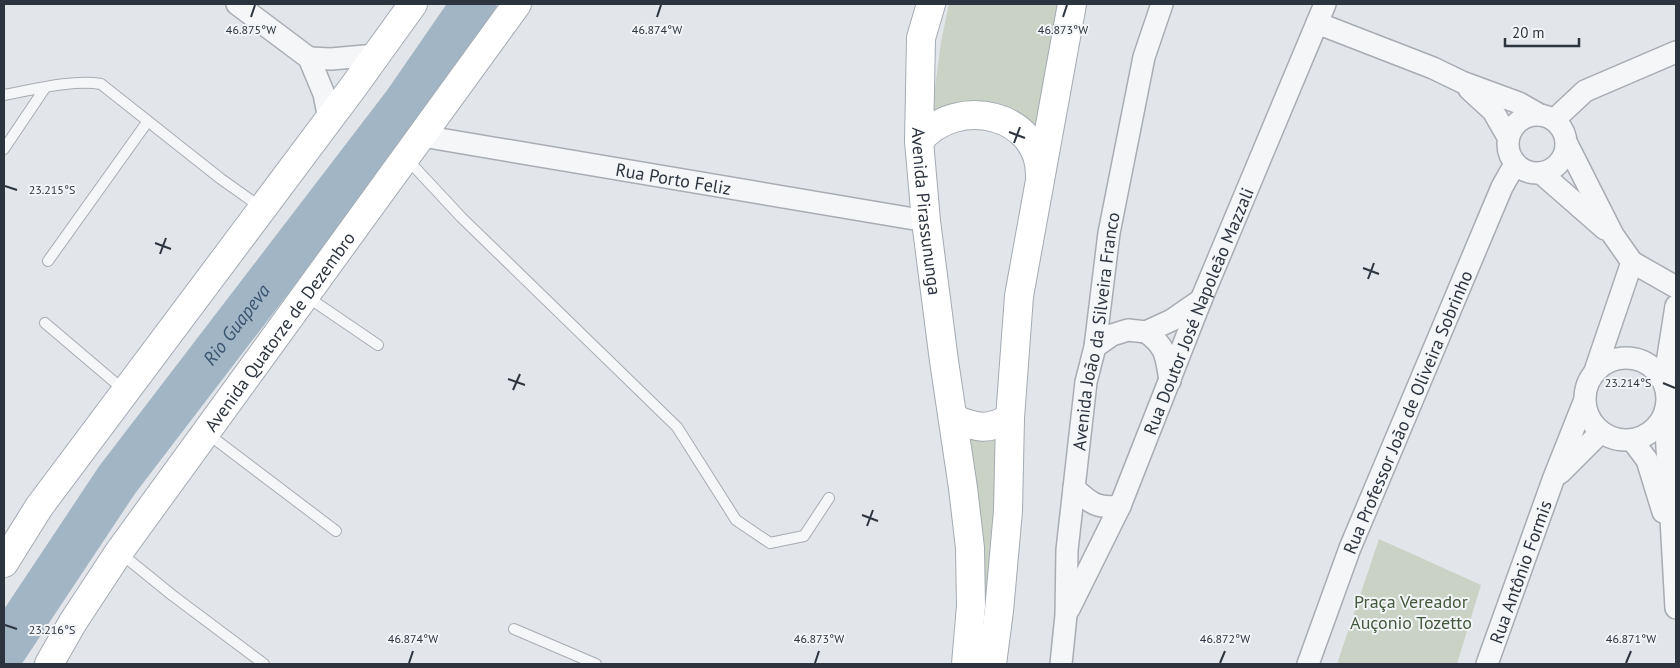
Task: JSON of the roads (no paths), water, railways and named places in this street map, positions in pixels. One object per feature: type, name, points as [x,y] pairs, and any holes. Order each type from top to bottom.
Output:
[{"type":"main road","points":[[4,563],[39,507],[263,209],[413,4]]},
{"type":"main road","name":"Avenida Quatorze de Dezembro","points":[[53,663],[73,622],[118,552],[517,4]]},
{"type":"main road","name":"Avenida Pirassununga","points":[[931,4],[921,38],[919,141],[926,221],[970,548],[971,606],[966,664]]},
{"type":"main road","points":[[992,664],[1008,512],[1010,418],[1019,296],[1072,4]]},
{"type":"main road","points":[[919,141],[927,131],[955,116],[976,114],[998,119],[1016,129],[1031,144],[1040,164],[1040,182]]},
{"type":"main road","points":[[954,418],[984,427],[996,426],[1010,418]]},
{"type":"street","points":[[237,4],[309,58],[324,94],[329,119]]},
{"type":"street","name":"Avenida João da Silveira Franco","points":[[1060,664],[1066,615],[1067,550],[1086,382],[1095,347],[1109,233],[1144,57],[1162,4]]},
{"type":"street","name":"Rua Doutor José Napoleão Mazzali","points":[[1066,615],[1120,506],[1201,300],[1325,4]]},
{"type":"street","points":[[1317,23],[1519,103],[1547,118],[1563,130],[1566,144],[1613,235],[1632,262],[1676,287]]},
{"type":"street","points":[[1613,235],[1541,174],[1527,172],[1515,164],[1508,151],[1508,137],[1515,124],[1526,117],[1547,118],[1585,91],[1676,52]]},
{"type":"street","points":[[309,58],[338,58],[376,54]]},
{"type":"street","points":[[1462,82],[1493,111],[1508,137]]},
{"type":"street","name":"Rua Porto Feliz","points":[[422,136],[926,221]]},
{"type":"street","points":[[1541,174],[1554,168],[1563,158],[1566,144]]},
{"type":"street","name":"Rua Professor João de Oliveira Sobrinho","points":[[1308,664],[1350,548],[1400,426],[1502,188],[1515,164]]},
{"type":"street","points":[[1632,262],[1595,371],[1587,384],[1584,402],[1589,419],[1601,432],[1616,439],[1632,440],[1646,435],[1658,426],[1665,412]]},
{"type":"street","points":[[1146,332],[1172,320],[1201,300]]},
{"type":"street","points":[[1664,382],[1676,306]]},
{"type":"street","points":[[1095,347],[1112,336],[1128,330],[1146,332],[1158,341],[1166,356],[1170,381]]},
{"type":"street","points":[[1595,371],[1608,361],[1624,358],[1640,360],[1654,368],[1664,382],[1668,397],[1665,412],[1676,608]]},
{"type":"street","name":"Rua Antônio Formis","points":[[1486,664],[1553,480],[1584,402]]},
{"type":"street","name":"Rua Antônio Formis","points":[[1553,480],[1601,432]]},
{"type":"street","points":[[1632,440],[1647,460],[1673,543]]},
{"type":"street","points":[[1074,488],[1089,502],[1106,508],[1120,506]]},
{"type":"lane","points":[[4,94],[88,81],[100,84],[263,209]]},
{"type":"lane","points":[[4,149],[45,88]]},
{"type":"lane","points":[[48,261],[148,121]]},
{"type":"lane","points":[[405,157],[461,216],[677,427],[736,520],[770,543],[804,536],[829,498]]},
{"type":"lane","points":[[305,295],[378,345]]},
{"type":"lane","points":[[45,323],[126,391]]},
{"type":"lane","points":[[205,432],[336,531]]},
{"type":"lane","points":[[118,552],[264,664]]},
{"type":"lane","points":[[514,629],[596,664]]},
{"type":"waterway","name":"Rio Guapeva","points":[[4,650],[117,480],[405,104],[474,4]]},
{"type":"park label","name":"Praça Vereador Auçonio Tozetto","points":[[1411,611]]}]
